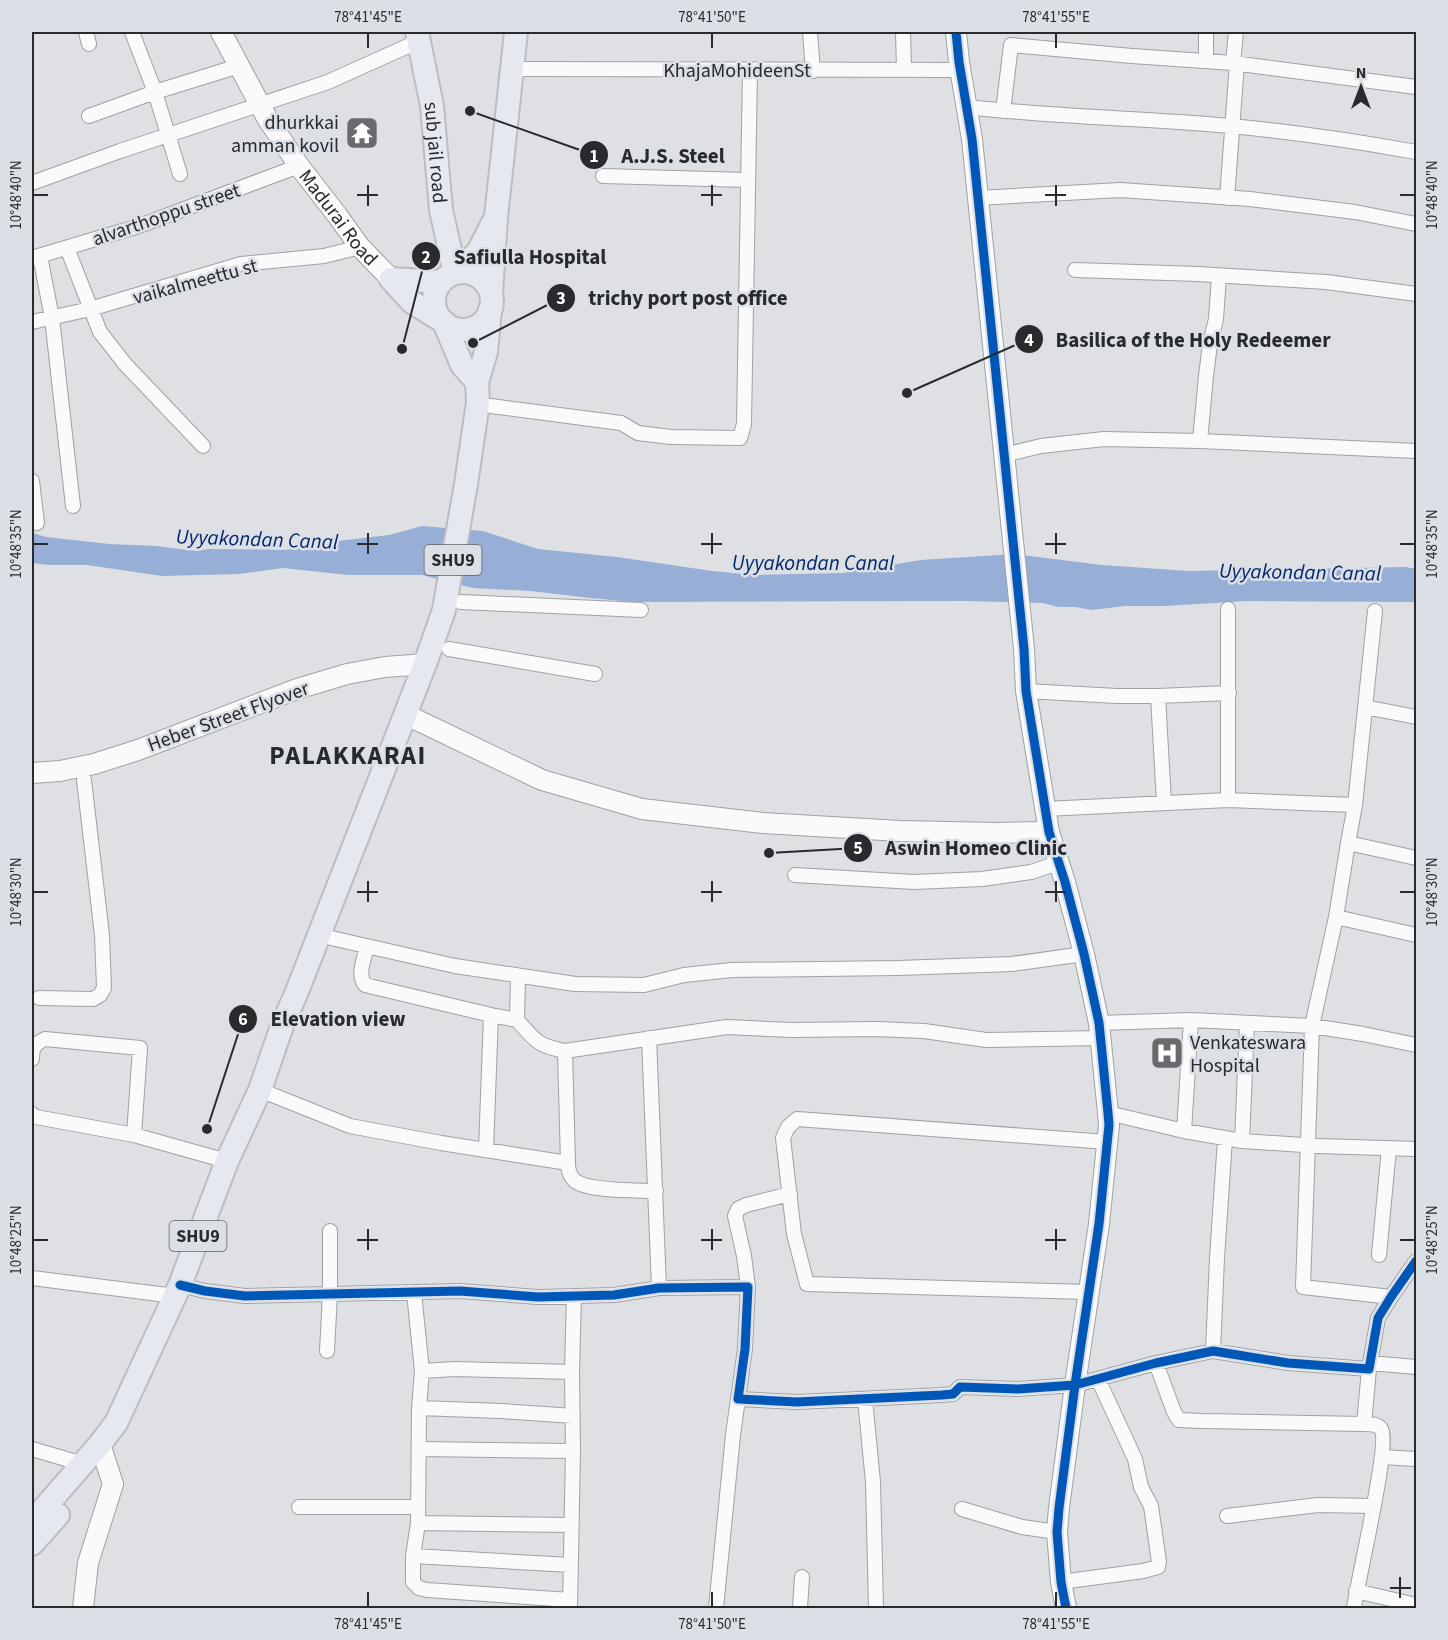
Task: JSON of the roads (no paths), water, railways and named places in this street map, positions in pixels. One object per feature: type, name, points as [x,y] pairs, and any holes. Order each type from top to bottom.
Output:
[{"type":"main road","points":[[496,217],[478,252],[436,290],[434,298],[438,315],[452,327],[470,328],[479,324],[486,318],[491,302],[496,217],[516,32]]},
{"type":"main road","name":"sub jail road","points":[[418,36],[432,106],[448,278]]},
{"type":"main road","points":[[391,279],[448,278],[464,272],[473,274],[488,285],[491,302]]},
{"type":"main road","name":"Madurai Road","points":[[391,279],[412,302],[444,322]]},
{"type":"main road","name":"SHU9","points":[[32,1522],[116,1423],[177,1290],[227,1161],[260,1090],[283,1023],[425,664],[444,610],[482,396],[491,302]]},
{"type":"main road","points":[[444,322],[462,365],[482,396]]},
{"type":"main road","name":"SHU9","points":[[32,1544],[56,1518],[83,1478],[100,1444]]},
{"type":"street","points":[[132,32],[155,92],[180,174]]},
{"type":"street","name":"Madurai Road","points":[[220,32],[260,104],[299,166],[360,247],[391,279]]},
{"type":"street","points":[[810,32],[813,71]]},
{"type":"street","points":[[903,32],[904,69]]},
{"type":"street","points":[[956,32],[972,139],[1024,649],[1026,691],[1049,832],[1084,954],[1100,1030],[1108,1113],[1099,1224],[1074,1385],[1057,1532],[1061,1582],[1066,1608]]},
{"type":"street","points":[[1206,32],[1206,60]]},
{"type":"street","points":[[1227,198],[1236,32]]},
{"type":"street","points":[[32,183],[120,151],[328,82],[418,36]]},
{"type":"street","points":[[1003,111],[1012,38],[1131,56],[1235,63],[1416,87]]},
{"type":"street","points":[[88,116],[239,66]]},
{"type":"street","name":"KhajaMohideenSt","points":[[513,69],[961,70]]},
{"type":"street","points":[[482,396],[621,423],[638,433],[671,437],[740,438],[744,424],[750,71]]},
{"type":"street","points":[[967,106],[1003,111],[1232,126],[1416,152]]},
{"type":"street","name":"alvarthoppu street","points":[[36,257],[139,226],[299,166]]},
{"type":"street","points":[[603,176],[747,180]]},
{"type":"street","points":[[978,198],[1120,190],[1250,199],[1355,212],[1416,224]]},
{"type":"street","name":"vaikalmeettu st","points":[[32,322],[90,309],[241,264],[324,256],[360,247]]},
{"type":"street","points":[[66,248],[100,332],[125,364],[203,446]]},
{"type":"street","points":[[36,257],[52,318],[73,506]]},
{"type":"street","points":[[1075,270],[1326,282],[1416,294]]},
{"type":"street","points":[[1200,441],[1219,276]]},
{"type":"street","points":[[1004,455],[1041,446],[1104,439],[1416,451]]},
{"type":"street","points":[[32,481],[37,523]]},
{"type":"street","points":[[461,602],[641,610]]},
{"type":"street","points":[[1228,609],[1228,800]]},
{"type":"street","points":[[1375,611],[1354,805],[1336,917],[1312,1026],[1304,1287],[1391,1297]]},
{"type":"street","points":[[449,649],[595,674]]},
{"type":"street","name":"Heber Street Flyover","points":[[32,773],[60,771],[94,764],[138,750],[297,689],[347,674],[385,667],[425,664]]},
{"type":"street","points":[[1026,691],[1117,696],[1229,693]]},
{"type":"street","points":[[1158,696],[1164,803]]},
{"type":"street","points":[[1365,706],[1416,717]]},
{"type":"street","points":[[415,719],[542,780],[642,809],[763,823],[889,830],[1049,832]]},
{"type":"street","points":[[39,998],[93,999],[100,995],[104,988],[102,935],[84,780]]},
{"type":"street","points":[[1045,809],[1228,800],[1354,805]]},
{"type":"street","points":[[1348,843],[1416,858]]},
{"type":"street","points":[[795,875],[914,882],[982,879],[1031,872],[1058,863]]},
{"type":"street","points":[[1336,917],[1416,935]]},
{"type":"street","points":[[331,938],[455,966],[575,984],[644,985],[684,975],[732,970],[1012,964],[1084,954]]},
{"type":"street","points":[[367,947],[361,980],[365,985],[517,1020],[535,1041],[546,1047],[565,1051],[727,1027],[791,1030],[886,1029],[924,1031],[986,1040],[1191,1020],[1312,1026],[1416,1045]]},
{"type":"street","points":[[517,1020],[518,976]]},
{"type":"street","points":[[486,1150],[491,1015]]},
{"type":"street","points":[[1184,1131],[1191,1020]]},
{"type":"street","points":[[1242,1141],[1247,1023]]},
{"type":"street","points":[[649,1038],[659,1288]]},
{"type":"street","points":[[32,1059],[32,1049],[37,1042],[45,1039],[140,1048],[134,1135]]},
{"type":"street","points":[[565,1051],[568,1170],[573,1180],[586,1187],[656,1191]]},
{"type":"street","points":[[260,1090],[350,1126],[568,1163]]},
{"type":"street","points":[[1108,1113],[1184,1131],[1242,1141],[1416,1149]]},
{"type":"street","points":[[32,1114],[36,1117],[134,1135],[227,1161]]},
{"type":"street","points":[[1089,1292],[807,1284],[794,1234],[783,1138],[788,1127],[796,1119],[1107,1142]]},
{"type":"street","points":[[1213,1352],[1216,1258],[1225,1139]]},
{"type":"street","points":[[1379,1255],[1389,1148]]},
{"type":"street","points":[[716,1608],[733,1435],[745,1349],[748,1287],[735,1216],[738,1209],[746,1205],[790,1194]]},
{"type":"street","points":[[327,1351],[330,1231]]},
{"type":"street","points":[[1364,1424],[1378,1318],[1416,1261]]},
{"type":"street","points":[[32,1278],[245,1296],[460,1291],[538,1297],[614,1295],[659,1288],[748,1287]]},
{"type":"street","points":[[414,1293],[422,1371],[419,1408],[418,1523],[413,1556],[413,1582],[419,1588],[570,1604],[574,1296]]},
{"type":"street","points":[[738,1399],[797,1402],[953,1394],[960,1387],[1018,1389],[1074,1385],[1156,1363],[1213,1352],[1288,1363],[1416,1367]]},
{"type":"street","points":[[1156,1363],[1179,1420],[1364,1424],[1375,1425],[1381,1429],[1383,1434],[1382,1457],[1354,1608]]},
{"type":"street","points":[[422,1371],[454,1369],[572,1372]]},
{"type":"street","points":[[1061,1582],[1143,1571],[1158,1567],[1159,1562],[1151,1506],[1141,1487],[1135,1459],[1098,1379]]},
{"type":"street","points":[[865,1399],[873,1482],[876,1608]]},
{"type":"street","points":[[419,1408],[573,1416]]},
{"type":"street","points":[[83,1608],[88,1563],[113,1484],[100,1444]]},
{"type":"street","points":[[32,1449],[83,1464]]},
{"type":"street","points":[[419,1449],[573,1451]]},
{"type":"street","points":[[1382,1457],[1416,1459]]},
{"type":"street","points":[[1227,1516],[1318,1505],[1374,1506]]},
{"type":"street","points":[[299,1507],[418,1507]]},
{"type":"street","points":[[962,1509],[1023,1527],[1057,1532]]},
{"type":"street","points":[[418,1523],[572,1525]]},
{"type":"street","points":[[413,1556],[571,1565]]},
{"type":"street","points":[[800,1608],[802,1577]]},
{"type":"street","points":[[1356,1591],[1416,1605]]},
{"type":"water","name":"Uyyakondan Canal","points":[[422,526],[483,531],[538,549],[754,575],[843,573],[921,560],[1014,554],[1102,565],[1189,571],[1406,567],[1416,569],[1416,602],[1247,601],[1125,606],[1092,610],[1058,607],[1043,603],[965,601],[634,602],[531,591],[473,588],[422,575],[348,575],[283,568],[239,574],[162,576],[87,565],[32,563],[32,533],[46,537],[109,544],[196,551],[209,549],[286,550],[320,543],[389,535]]},
{"type":"place","name":"A.J.S. Steel","points":[[470,111]]},
{"type":"place","name":"dhurkkai amman kovil","points":[[362,133]]},
{"type":"place","name":"trichy port post office","points":[[473,343]]},
{"type":"place","name":"Safiulla Hospital","points":[[402,349]]},
{"type":"place","name":"Basilica of the Holy Redeemer","points":[[907,393]]},
{"type":"place","name":"Aswin Homeo Clinic","points":[[769,853]]},
{"type":"place","name":"Venkateswara Hospital","points":[[1167,1053]]},
{"type":"place","name":"Elevation view","points":[[207,1129]]},
{"type":"district","name":"PALAKKARAI","points":[[348,755]]}]
